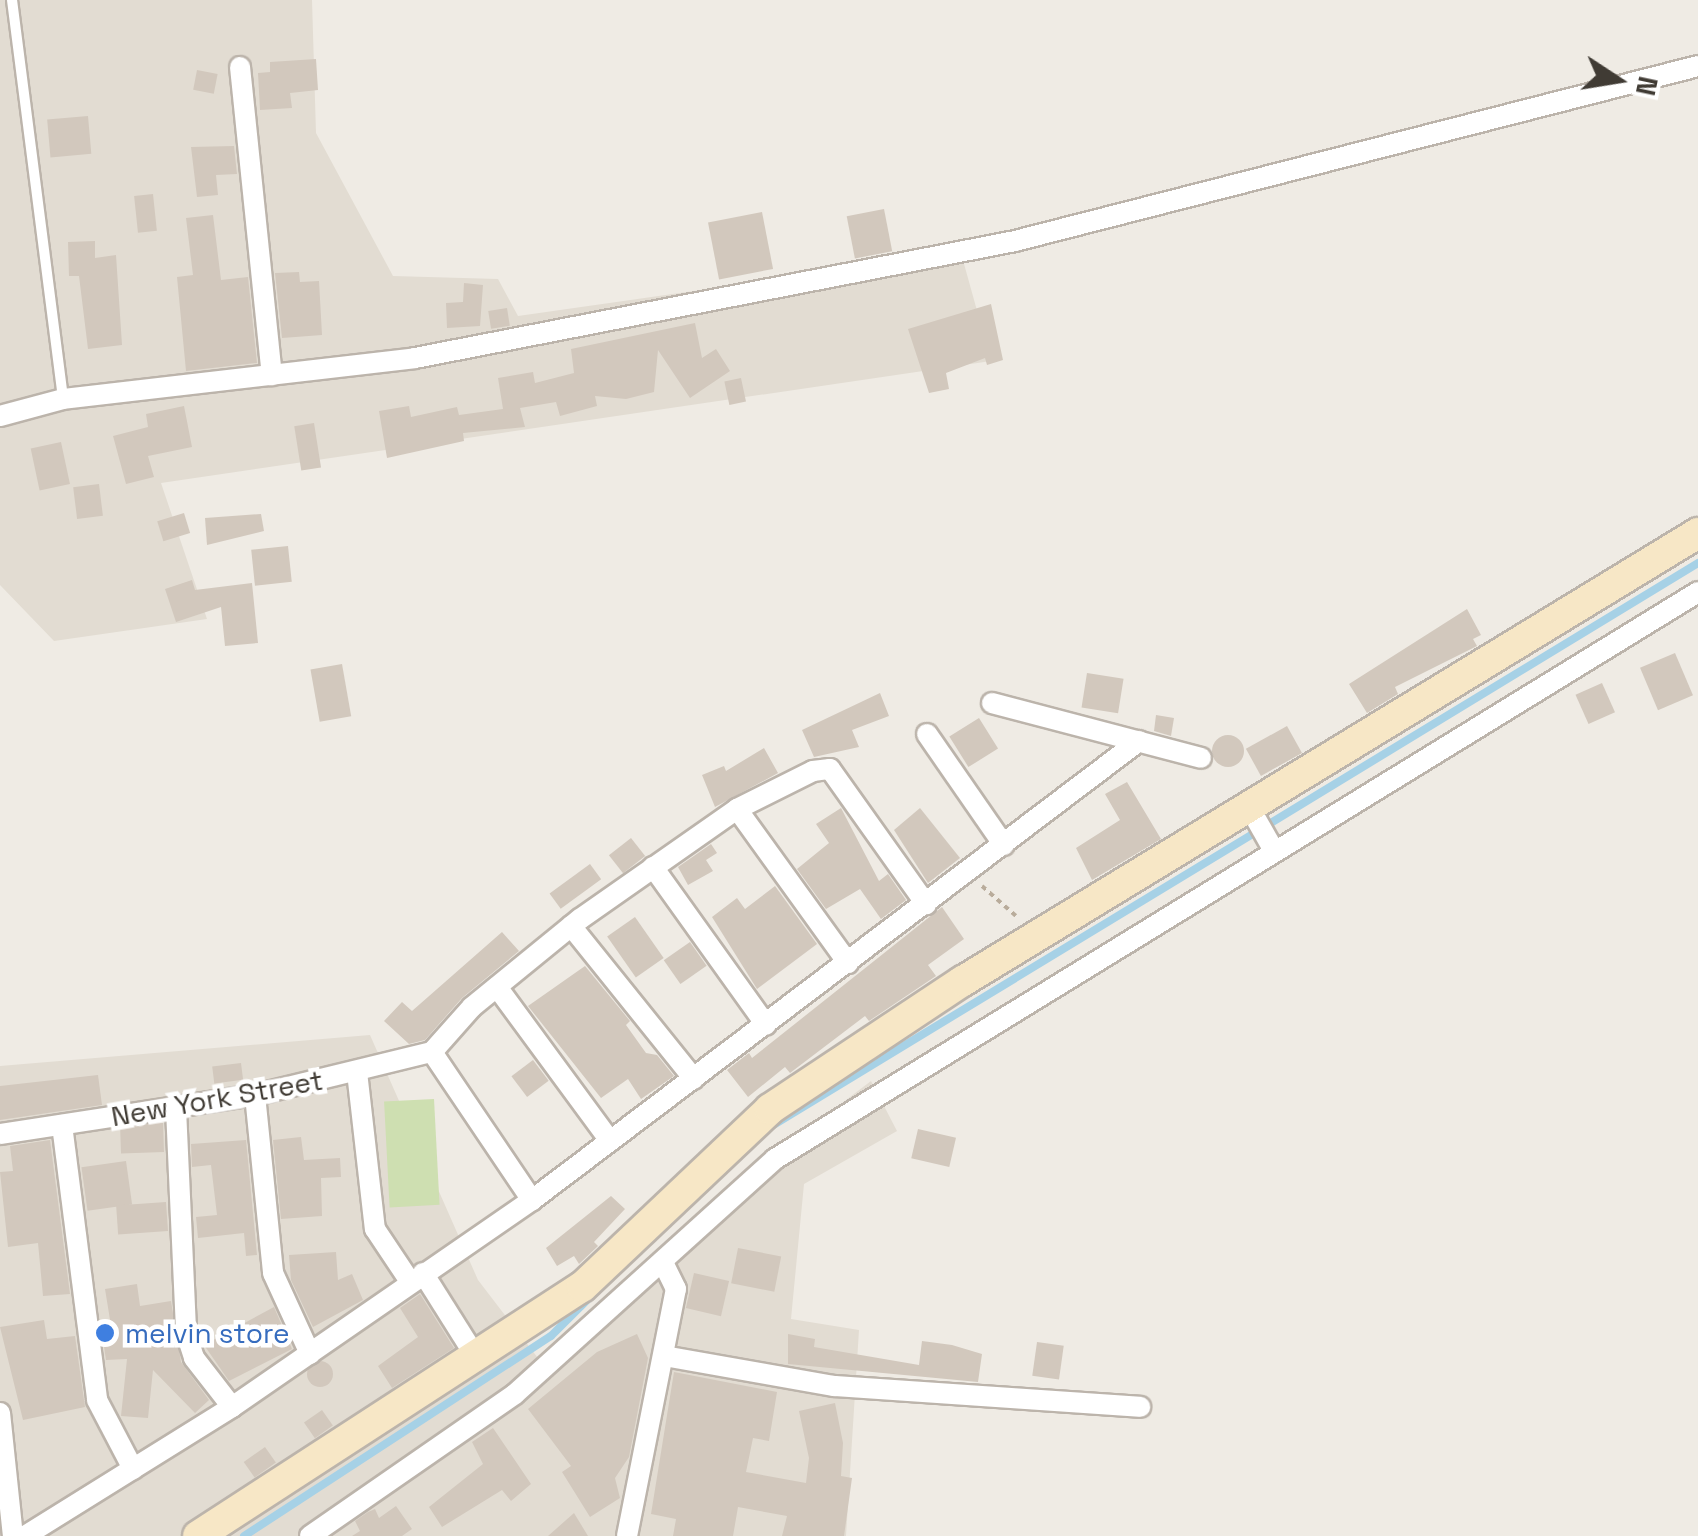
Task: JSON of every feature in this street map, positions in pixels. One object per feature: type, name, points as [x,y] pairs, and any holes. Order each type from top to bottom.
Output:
[{"type":"street","points":[[0,416],[63,399],[416,358],[1015,241],[1698,66]]},
{"type":"street","points":[[240,68],[272,375]]},
{"type":"street","points":[[198,1536],[582,1287],[755,1120],[1038,936],[1698,533]]},
{"type":"street","points":[[310,1536],[515,1394],[775,1159],[1174,918],[1273,849],[1698,592]]},
{"type":"street","points":[[992,703],[1201,758]]},
{"type":"street","points":[[927,734],[1004,844]]},
{"type":"street","points":[[0,1412],[2,1443],[26,1535],[232,1407],[532,1200],[1139,741]]},
{"type":"street","points":[[532,1200],[432,1052],[497,986],[570,926],[737,808],[830,769],[926,904]]},
{"type":"street","points":[[1248,806],[1273,849]]},
{"type":"street","points":[[737,808],[848,963]]},
{"type":"street","points":[[653,867],[766,1025]]},
{"type":"street","points":[[570,926],[694,1079]]},
{"type":"street","points":[[497,986],[610,1141]]},
{"type":"street","name":"New York Street","points":[[0,1134],[255,1096],[432,1052]]},
{"type":"street","points":[[356,1072],[375,1229],[474,1354]]},
{"type":"street","points":[[255,1096],[274,1272],[310,1354]]},
{"type":"street","points":[[176,1108],[186,1334],[194,1358],[232,1407]]},
{"type":"street","points":[[62,1125],[97,1400],[133,1468]]},
{"type":"street","points":[[627,1536],[676,1290],[663,1262]]},
{"type":"street","points":[[664,1356],[834,1386],[1140,1407]]},
{"type":"lane","points":[[12,0],[63,399]]},
{"type":"path","points":[[968,873],[1038,936]]},
{"type":"shaded area","points":[[0,0],[312,0],[316,133],[393,276],[498,279],[518,316],[961,253],[991,361],[161,483],[207,619],[54,641],[0,585]]},
{"type":"shaded area","points":[[370,1035],[478,1280],[541,1362],[733,1186],[871,1081],[897,1131],[804,1184],[791,1319],[859,1330],[846,1536],[0,1536],[0,1066]]},
{"type":"green space","points":[[434,1099],[440,1205],[390,1207],[384,1102]]},
{"type":"building","points":[[316,59],[318,90],[290,93],[292,108],[260,110],[258,73],[270,72],[270,62]]},
{"type":"building","points":[[197,70],[218,74],[214,94],[193,90]]},
{"type":"building","points":[[88,116],[91,154],[50,157],[47,120]]},
{"type":"building","points":[[234,146],[237,174],[216,175],[218,195],[197,197],[191,147]]},
{"type":"building","points":[[153,194],[157,231],[138,233],[134,196]]},
{"type":"building","points":[[884,209],[892,251],[855,258],[847,216]]},
{"type":"building","points":[[762,212],[773,269],[719,279],[708,222]]},
{"type":"building","points":[[213,215],[221,280],[248,277],[257,363],[186,371],[177,277],[193,275],[186,218]]},
{"type":"building","points":[[95,241],[95,258],[116,255],[122,345],[88,349],[79,276],[69,276],[68,242]]},
{"type":"building","points":[[299,272],[300,282],[319,281],[322,335],[282,338],[275,273]]},
{"type":"building","points":[[464,283],[483,285],[480,326],[447,328],[446,303],[463,302]]},
{"type":"building","points":[[991,304],[1003,360],[987,365],[985,358],[946,373],[949,389],[929,393],[908,329]]},
{"type":"building","points":[[507,308],[510,326],[491,329],[488,311]]},
{"type":"building","points":[[695,323],[702,358],[716,349],[730,371],[690,398],[658,350],[654,392],[626,399],[595,396],[597,406],[560,416],[556,402],[520,408],[525,427],[463,433],[464,441],[387,458],[379,411],[409,406],[411,417],[457,407],[459,415],[503,409],[498,378],[533,372],[535,383],[574,373],[571,349]]},
{"type":"building","points":[[741,378],[746,401],[729,405],[724,382]]},
{"type":"building","points":[[184,406],[192,447],[148,456],[154,477],[126,484],[113,436],[148,427],[146,414]]},
{"type":"building","points":[[314,423],[321,467],[301,471],[294,426]]},
{"type":"building","points":[[61,442],[70,484],[40,491],[31,448]]},
{"type":"building","points":[[99,484],[103,516],[77,519],[73,487]]},
{"type":"building","points":[[184,513],[190,533],[163,541],[157,521]]},
{"type":"building","points":[[261,514],[264,531],[207,545],[205,518]]},
{"type":"building","points":[[288,546],[292,582],[255,586],[251,550]]},
{"type":"building","points":[[192,580],[195,590],[252,583],[258,643],[225,646],[221,607],[176,622],[165,589]]},
{"type":"building","points":[[1467,609],[1481,635],[1473,639],[1477,646],[1395,687],[1398,694],[1367,713],[1349,684]]},
{"type":"building","points":[[1675,653],[1693,695],[1658,710],[1640,668]]},
{"type":"building","points":[[342,664],[351,716],[320,722],[310,670]]},
{"type":"building","points":[[1087,673],[1124,679],[1118,713],[1082,708]]},
{"type":"building","points":[[1602,683],[1615,712],[1589,724],[1576,695]]},
{"type":"building","points":[[880,693],[889,716],[852,730],[859,747],[814,757],[802,730]]},
{"type":"building","points":[[1156,715],[1174,718],[1171,736],[1154,731]]},
{"type":"building","points":[[979,718],[998,749],[968,767],[949,737]]},
{"type":"building","points":[[1287,726],[1302,753],[1261,776],[1246,749]]},
{"type":"building","points":[[1228,735],[1239,740],[1244,751],[1239,762],[1228,767],[1217,762],[1212,751],[1217,740]]},
{"type":"building","points":[[764,748],[778,773],[715,807],[702,775],[724,766],[726,771]]},
{"type":"building","points":[[1127,782],[1161,839],[1092,880],[1076,848],[1120,820],[1105,794]]},
{"type":"building","points":[[841,808],[879,881],[888,874],[906,900],[881,919],[860,889],[826,909],[797,869],[829,843],[816,824]]},
{"type":"building","points":[[920,808],[960,858],[928,883],[894,830]]},
{"type":"building","points":[[631,838],[645,856],[623,873],[609,855]]},
{"type":"building","points":[[711,844],[717,853],[706,860],[713,871],[688,885],[678,867]]},
{"type":"building","points":[[590,864],[601,879],[561,909],[550,893]]},
{"type":"building","points":[[775,886],[817,944],[757,989],[712,917],[737,898],[745,909]]},
{"type":"building","points":[[942,907],[964,939],[928,965],[936,976],[869,1021],[865,1016],[790,1073],[785,1067],[748,1097],[727,1070],[749,1053],[752,1058]]},
{"type":"building","points":[[635,917],[664,958],[636,977],[607,937]]},
{"type":"building","points":[[502,932],[519,951],[462,998],[425,1040],[409,1044],[384,1021],[402,1002],[412,1011]]},
{"type":"building","points":[[690,942],[707,966],[680,984],[664,960]]},
{"type":"building","points":[[585,966],[630,1021],[626,1025],[646,1053],[657,1055],[674,1076],[641,1099],[628,1079],[601,1098],[528,1006]]},
{"type":"building","points":[[533,1060],[549,1081],[527,1097],[511,1076]]},
{"type":"building","points":[[241,1063],[243,1080],[214,1083],[212,1067]]},
{"type":"building","points":[[98,1075],[102,1105],[0,1120],[0,1086]]},
{"type":"building","points":[[163,1123],[164,1152],[121,1153],[120,1125]]},
{"type":"building","points":[[918,1129],[956,1138],[949,1167],[911,1158]]},
{"type":"building","points":[[301,1137],[304,1160],[340,1158],[341,1177],[321,1178],[322,1216],[281,1219],[273,1140]]},
{"type":"building","points":[[50,1140],[70,1294],[43,1296],[38,1243],[8,1247],[0,1172],[13,1171],[10,1146]]},
{"type":"building","points":[[246,1140],[257,1255],[246,1256],[244,1233],[198,1238],[196,1217],[217,1215],[211,1165],[192,1167],[191,1144]]},
{"type":"building","points":[[126,1161],[132,1205],[88,1211],[81,1167]]},
{"type":"building","points":[[611,1196],[625,1209],[594,1242],[598,1246],[579,1264],[574,1256],[557,1266],[546,1248]]},
{"type":"building","points":[[166,1202],[168,1231],[118,1234],[116,1205]]},
{"type":"building","points":[[738,1248],[781,1256],[774,1292],[731,1283]]},
{"type":"building","points":[[336,1252],[338,1280],[352,1274],[363,1300],[313,1327],[291,1280],[289,1255]]},
{"type":"building","points":[[694,1273],[729,1281],[721,1316],[686,1308]]},
{"type":"building","points":[[137,1284],[140,1306],[171,1301],[181,1362],[209,1400],[195,1413],[153,1370],[148,1418],[121,1416],[127,1359],[106,1360],[102,1333],[112,1332],[105,1289]]},
{"type":"building","points":[[420,1294],[454,1348],[392,1388],[378,1366],[418,1337],[400,1308]]},
{"type":"building","points":[[274,1307],[292,1349],[229,1381],[204,1345]]},
{"type":"building","points":[[44,1320],[47,1339],[75,1336],[85,1407],[23,1420],[0,1327]]},
{"type":"building","points":[[637,1334],[648,1358],[629,1457],[615,1478],[620,1498],[590,1517],[562,1472],[571,1466],[528,1409],[597,1352]]},
{"type":"building","points":[[788,1334],[815,1339],[814,1347],[919,1365],[922,1341],[952,1345],[982,1354],[978,1382],[788,1364]]},
{"type":"building","points":[[1037,1342],[1064,1346],[1059,1379],[1032,1376]]},
{"type":"building","points":[[320,1361],[329,1365],[333,1374],[329,1383],[320,1387],[311,1383],[307,1374],[311,1365]]},
{"type":"building","points":[[674,1372],[777,1392],[769,1441],[753,1438],[746,1472],[806,1483],[809,1458],[799,1411],[835,1403],[843,1443],[841,1476],[852,1478],[844,1536],[782,1536],[787,1516],[738,1507],[733,1536],[673,1536],[676,1519],[651,1514]]},
{"type":"building","points":[[322,1410],[333,1426],[315,1438],[304,1423]]},
{"type":"building","points":[[493,1428],[531,1484],[511,1501],[502,1490],[442,1527],[429,1507],[483,1464],[472,1442]]},
{"type":"building","points":[[265,1447],[276,1463],[255,1477],[244,1462]]},
{"type":"building","points":[[396,1506],[412,1529],[402,1536],[352,1536],[360,1531],[355,1521],[368,1512],[375,1509],[379,1518]]},
{"type":"building","points":[[574,1513],[588,1536],[548,1536]]},
{"type":"waterway","points":[[1269,824],[1698,563]]},
{"type":"waterway","points":[[770,1127],[1251,835]]},
{"type":"waterway","points":[[244,1536],[551,1336],[589,1298]]},
{"type":"place","name":"melvin store","points":[[105,1333]]}]
